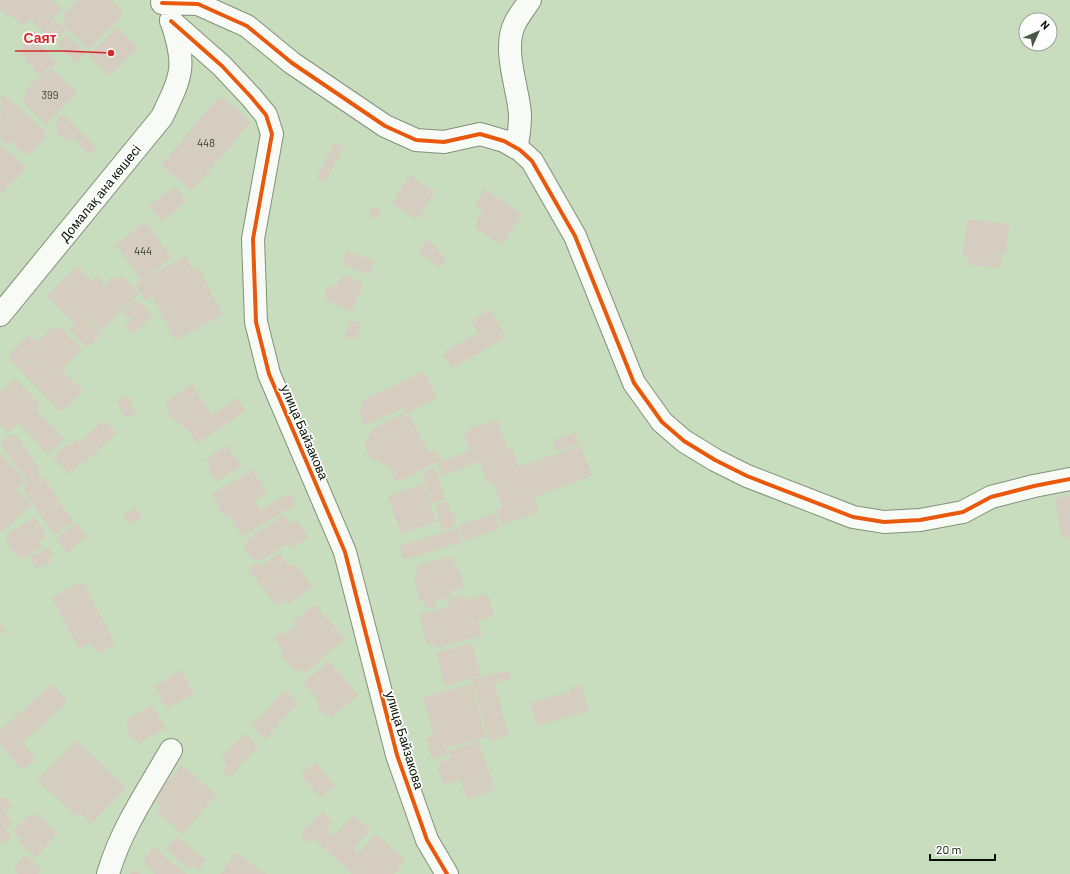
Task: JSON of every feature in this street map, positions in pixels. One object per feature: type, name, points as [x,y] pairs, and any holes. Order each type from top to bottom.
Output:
[{"type":"street","points":[[516,148],[520,131],[520,114],[512,71],[510,49],[514,24],[530,0]]},
{"type":"street","points":[[164,8],[198,4],[247,26],[292,63],[386,126],[416,140],[444,142],[480,134],[504,140],[532,161],[575,236],[634,383],[662,422],[684,442],[715,460],[747,476],[854,517],[884,522],[920,520],[962,512],[991,497],[1070,479]]},
{"type":"street","name":"Домалақ ана көшесі","points":[[0,314],[162,117],[178,84],[182,61],[164,8]]},
{"type":"street","name":"улица Байзакова","points":[[164,8],[222,66],[266,115],[272,134],[254,238],[256,322],[270,374],[346,552],[397,755],[427,840],[447,874]]},
{"type":"street","points":[[108,874],[113,857],[125,830],[172,750]]},
{"type":"building","points":[[0,0],[52,0],[62,9],[53,18],[66,31],[54,42],[30,19],[23,26],[11,15],[9,18],[0,9]]},
{"type":"building","points":[[77,0],[111,0],[124,13],[89,50],[62,24],[65,21],[63,15]]},
{"type":"building","points":[[118,27],[135,46],[135,51],[108,76],[88,55]]},
{"type":"building","points":[[67,34],[86,53],[76,63],[58,46],[58,43]]},
{"type":"building","points":[[30,41],[36,41],[57,63],[51,69],[49,67],[40,76],[20,55],[24,44]]},
{"type":"building","points":[[53,70],[77,92],[46,125],[22,101],[31,82],[48,71]]},
{"type":"building","points":[[1,92],[45,131],[46,137],[31,154],[25,155],[10,141],[7,145],[0,139]]},
{"type":"building","points":[[224,98],[251,122],[192,191],[161,165],[217,99]]},
{"type":"building","points":[[60,116],[65,116],[97,148],[90,155],[73,138],[69,141],[62,138],[57,133],[55,125]]},
{"type":"building","points":[[334,143],[343,148],[325,182],[316,178]]},
{"type":"building","points":[[0,144],[26,167],[0,196]]},
{"type":"building","points":[[410,175],[435,192],[416,220],[391,203]]},
{"type":"building","points":[[175,186],[187,201],[162,222],[149,206]]},
{"type":"building","points":[[484,189],[522,214],[502,245],[476,229],[475,223],[483,211],[474,205]]},
{"type":"building","points":[[372,207],[381,210],[377,220],[368,216]]},
{"type":"building","points":[[967,219],[1009,224],[1006,254],[1002,254],[1000,268],[968,265],[968,259],[963,256]]},
{"type":"building","points":[[145,222],[172,257],[142,280],[115,245]]},
{"type":"building","points":[[427,240],[438,248],[438,251],[447,258],[440,268],[418,252]]},
{"type":"building","points":[[347,250],[375,261],[370,275],[342,264]]},
{"type":"building","points":[[186,256],[193,270],[198,267],[223,315],[175,340],[152,297],[145,301],[135,283]]},
{"type":"building","points":[[77,266],[92,281],[97,276],[105,285],[112,278],[123,277],[139,293],[101,331],[85,314],[84,315],[102,334],[87,348],[69,330],[75,324],[47,296]]},
{"type":"building","points":[[346,275],[364,284],[351,312],[327,301],[325,295],[326,289],[337,284],[342,277]]},
{"type":"building","points":[[136,300],[139,301],[153,316],[133,334],[125,325],[131,320],[123,312]]},
{"type":"building","points":[[490,309],[506,337],[452,369],[442,354],[478,332],[471,321]]},
{"type":"building","points":[[348,321],[361,323],[357,340],[344,337]]},
{"type":"building","points":[[52,328],[62,329],[82,349],[62,370],[83,391],[61,412],[10,360],[9,354],[29,334],[37,342]]},
{"type":"building","points":[[424,371],[437,398],[406,414],[403,408],[365,426],[359,413],[363,400]]},
{"type":"building","points":[[15,378],[41,406],[37,411],[64,439],[48,455],[18,423],[8,433],[0,425],[0,392]]},
{"type":"building","points":[[192,384],[212,415],[237,398],[246,411],[197,444],[187,429],[171,418],[165,402]]},
{"type":"building","points":[[127,395],[136,412],[125,418],[116,401]]},
{"type":"building","points":[[403,413],[405,417],[409,415],[429,452],[435,449],[441,460],[397,483],[387,464],[382,467],[379,461],[374,461],[368,455],[365,446],[367,437],[373,429]]},
{"type":"building","points":[[497,419],[508,450],[513,448],[519,467],[581,445],[592,476],[534,497],[539,512],[502,525],[496,510],[502,508],[493,483],[488,484],[480,462],[441,476],[438,466],[439,462],[470,451],[464,436],[470,429]]},
{"type":"building","points":[[102,422],[106,422],[117,434],[68,474],[53,457],[65,445],[75,456],[67,447],[76,439],[78,443]]},
{"type":"building","points":[[575,433],[579,444],[556,451],[553,440]]},
{"type":"building","points":[[7,435],[17,436],[41,472],[38,474],[41,478],[43,477],[73,522],[54,535],[23,490],[28,481],[1,446]]},
{"type":"building","points":[[227,445],[241,466],[219,480],[213,478],[210,472],[210,466],[206,459]]},
{"type":"building","points":[[0,453],[25,481],[17,489],[32,505],[2,532],[0,530]]},
{"type":"building","points":[[435,467],[445,499],[431,504],[423,477],[424,472]]},
{"type":"building","points":[[253,470],[267,494],[255,501],[260,510],[289,493],[296,505],[241,537],[229,514],[224,517],[211,494]]},
{"type":"building","points":[[423,484],[436,522],[401,534],[388,496]]},
{"type":"building","points":[[1070,496],[1070,537],[1062,538],[1055,498]]},
{"type":"building","points":[[448,501],[456,523],[453,527],[442,530],[436,509],[438,508],[437,504]]},
{"type":"building","points":[[135,507],[142,517],[130,525],[123,515]]},
{"type":"building","points":[[495,513],[500,528],[465,541],[459,526]]},
{"type":"building","points":[[284,515],[290,524],[297,520],[309,538],[291,549],[288,544],[262,560],[255,560],[247,553],[244,546],[248,539]]},
{"type":"building","points":[[35,517],[47,537],[39,541],[42,547],[25,558],[16,556],[6,541],[8,533]]},
{"type":"building","points":[[76,522],[87,536],[67,553],[56,539]]},
{"type":"building","points":[[458,528],[462,542],[403,560],[399,546]]},
{"type":"building","points":[[49,547],[53,555],[48,557],[51,562],[36,569],[30,557]]},
{"type":"building","points":[[279,553],[290,567],[295,563],[313,587],[288,605],[284,600],[276,606],[248,569],[257,562],[261,566]]},
{"type":"building","points":[[453,556],[455,564],[452,565],[453,567],[458,566],[464,588],[452,591],[450,597],[436,602],[436,607],[426,609],[424,601],[420,602],[414,578],[419,564]]},
{"type":"building","points":[[82,581],[116,645],[98,654],[91,643],[79,649],[51,597]]},
{"type":"building","points":[[488,594],[493,615],[489,618],[478,621],[482,636],[435,648],[434,643],[427,645],[419,614],[449,607],[447,600],[465,595],[466,600]]},
{"type":"building","points":[[315,604],[345,639],[303,675],[298,669],[293,670],[279,653],[283,650],[273,638],[282,630],[285,634],[296,625],[293,622]]},
{"type":"building","points":[[0,624],[5,631],[0,635]]},
{"type":"building","points":[[472,643],[481,676],[445,686],[436,653]]},
{"type":"building","points":[[329,661],[358,696],[333,716],[326,715],[318,710],[317,700],[303,682]]},
{"type":"building","points":[[181,670],[194,694],[167,709],[154,686]]},
{"type":"building","points":[[509,670],[511,679],[494,683],[509,736],[489,741],[472,680]]},
{"type":"building","points":[[52,684],[68,702],[22,743],[35,757],[33,762],[23,769],[18,766],[0,743],[0,730]]},
{"type":"building","points":[[472,684],[486,737],[445,748],[447,755],[432,759],[426,738],[433,736],[423,697]]},
{"type":"building","points":[[581,684],[589,711],[537,726],[530,703],[572,691],[570,687]]},
{"type":"building","points":[[285,690],[298,702],[265,740],[251,726]]},
{"type":"building","points":[[152,705],[166,728],[140,743],[128,734],[127,719]]},
{"type":"building","points":[[244,733],[258,747],[230,777],[222,770],[227,765],[220,759]]},
{"type":"building","points":[[76,740],[126,788],[91,824],[80,812],[76,816],[37,780]]},
{"type":"building","points":[[478,741],[495,789],[467,799],[460,779],[443,785],[438,769],[440,762],[451,758],[448,751]]},
{"type":"building","points":[[316,762],[335,786],[320,798],[301,774]]},
{"type":"building","points":[[182,765],[216,794],[183,834],[156,812],[161,806],[153,799]]},
{"type":"building","points":[[3,796],[13,806],[5,814],[13,822],[5,830],[12,837],[4,845],[0,841],[0,799]]},
{"type":"building","points":[[322,811],[333,822],[326,829],[334,836],[353,815],[370,830],[353,849],[358,853],[376,834],[405,861],[394,874],[352,874],[314,839],[310,843],[300,835]]},
{"type":"building","points":[[31,814],[39,816],[58,833],[35,858],[18,842],[21,838],[12,831]]},
{"type":"building","points":[[177,836],[206,861],[198,871],[192,865],[189,869],[165,849]]},
{"type":"building","points":[[154,847],[186,874],[155,874],[142,862]]},
{"type":"building","points":[[236,852],[266,874],[220,874]]},
{"type":"building","points":[[26,855],[42,870],[38,874],[18,874],[16,872],[15,866]]},
{"type":"building","points":[[133,869],[141,874],[130,874]]},
{"type":"cycle path","points":[[162,3],[198,4],[247,26],[292,63],[385,126],[416,140],[444,142],[480,134],[504,141],[520,150],[532,161],[575,236],[634,383],[662,422],[684,441],[715,460],[747,476],[853,517],[884,522],[920,520],[963,512],[991,497],[1070,479]]},
{"type":"cycle path","points":[[171,21],[222,66],[266,115],[272,134],[253,239],[256,322],[269,374],[345,552],[397,755],[427,840],[447,874]]},
{"type":"place","name":"Саят","points":[[111,53]]}]
